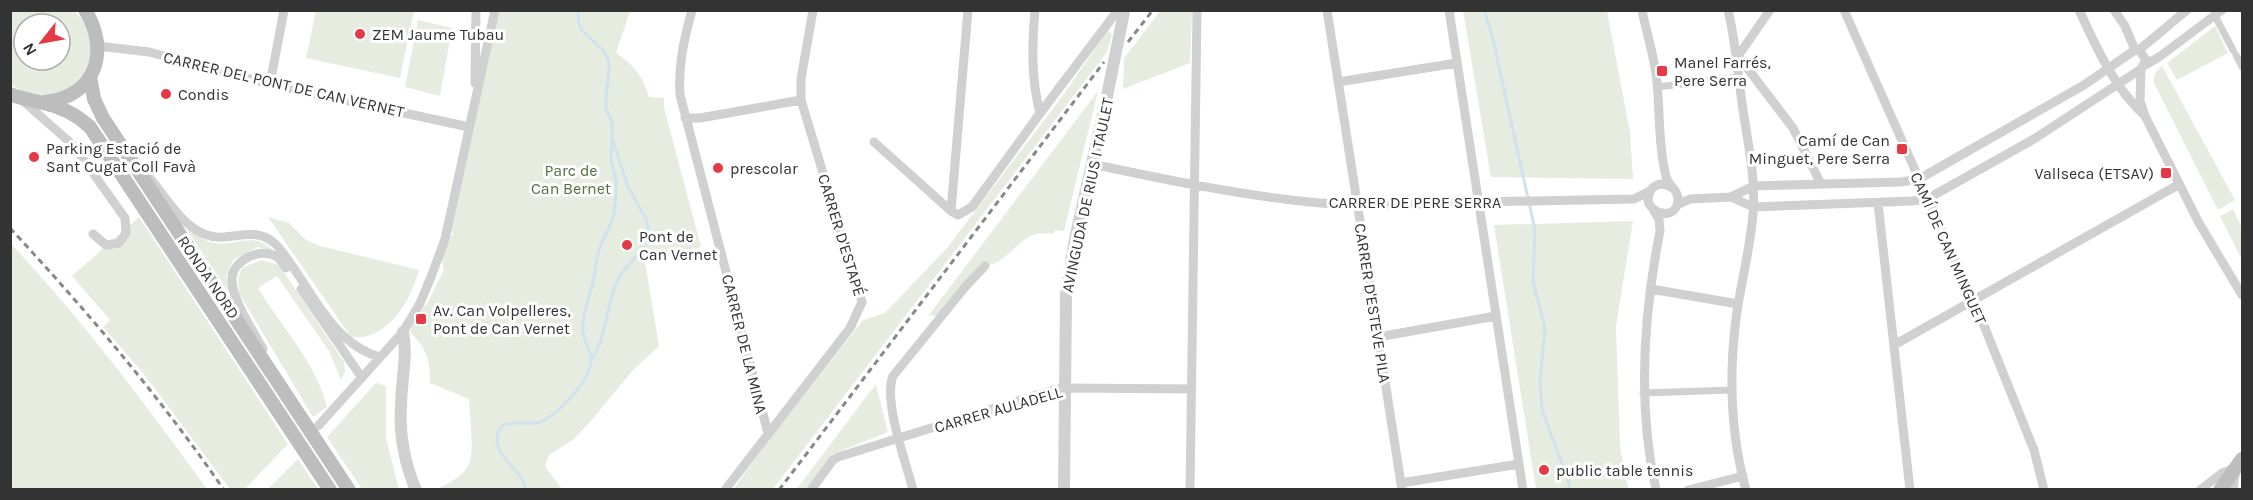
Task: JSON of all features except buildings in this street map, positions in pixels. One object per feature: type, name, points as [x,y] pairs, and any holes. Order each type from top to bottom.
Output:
[{"type":"main road","points":[[85,10],[97,33],[98,46]]},
{"type":"main road","name":"RONDA NORD","points":[[42,102],[57,101],[73,94],[90,76],[98,54],[98,46]]},
{"type":"main road","name":"RONDA NORD","points":[[90,76],[91,90],[97,107],[116,138],[349,489]]},
{"type":"main road","name":"RONDA NORD","points":[[16,97],[70,111],[90,127],[330,489]]},
{"type":"main road","points":[[2220,489],[2239,464]]},
{"type":"street","points":[[270,84],[284,10]]},
{"type":"street","points":[[476,10],[476,99]]},
{"type":"street","points":[[318,426],[402,332],[420,303],[445,239],[495,10]]},
{"type":"street","name":"CARRER DE LA MINA","points":[[692,10],[678,75],[685,118],[768,433]]},
{"type":"street","name":"CARRER D'ESTAPÉ","points":[[725,489],[850,328],[862,302],[801,100],[801,79],[813,10]]},
{"type":"street","points":[[954,213],[968,10]]},
{"type":"street","points":[[1035,10],[1032,70],[1040,113]]},
{"type":"street","points":[[1190,489],[1197,10]]},
{"type":"street","name":"CARRER D'ESTEVE PILA","points":[[1327,10],[1401,486]]},
{"type":"street","points":[[1449,10],[1523,489]]},
{"type":"street","points":[[1641,10],[1657,87],[1662,159],[1667,180],[1677,195],[1676,207],[1660,231]]},
{"type":"street","points":[[1728,10],[1738,56],[1753,186],[1753,207],[1735,326],[1732,390],[1737,456],[1746,489]]},
{"type":"street","points":[[1738,56],[1770,10]]},
{"type":"street","name":"CAMÍ DE CAN MINGUET","points":[[1844,10],[1973,301],[2034,450],[2044,489]]},
{"type":"street","points":[[2079,10],[2107,70],[2122,82],[2133,105],[2145,116]]},
{"type":"street","points":[[2115,10],[2137,50],[2144,56],[2140,101],[2145,116],[2178,184],[2242,295]]},
{"type":"street","points":[[1634,199],[1653,210],[1666,214],[1690,199],[1731,197],[1753,186],[1901,182],[1919,179],[2023,121],[2107,70],[2137,50],[2187,10]]},
{"type":"street","points":[[954,213],[972,207],[1040,113],[1123,11]]},
{"type":"street","name":"AVINGUDA DE RIUS I TAULET","points":[[1064,489],[1065,295],[1123,11]]},
{"type":"street","points":[[1731,197],[1753,207],[1927,199],[2034,139],[2159,57],[2218,13],[2242,68]]},
{"type":"street","points":[[475,31],[482,37],[491,34]]},
{"type":"street","name":"CARRER DEL PONT DE CAN VERNET","points":[[98,46],[149,52],[270,84],[469,127]]},
{"type":"street","points":[[1738,56],[1793,128],[1821,184]]},
{"type":"street","points":[[1338,82],[1457,63]]},
{"type":"street","points":[[1657,87],[1739,77]]},
{"type":"street","points":[[16,97],[73,145],[125,218],[126,233],[119,243],[106,245],[93,234]]},
{"type":"street","points":[[685,118],[700,118],[801,100]]},
{"type":"street","name":"RONDA NORD","points":[[116,138],[184,219],[196,230],[213,237],[254,234],[273,241],[344,338],[366,352],[380,357]]},
{"type":"street","points":[[874,142],[954,213]]},
{"type":"street","points":[[1656,489],[1648,452],[1643,393],[1644,346],[1660,231],[1659,219],[1648,201],[1660,172],[1662,159]]},
{"type":"street","name":"CARRER DE PERE SERRA","points":[[1092,164],[1194,184],[1320,203],[1419,205],[1634,199],[1652,189]]},
{"type":"street","points":[[1652,189],[1662,184],[1690,199]]},
{"type":"street","points":[[1894,345],[2178,184]]},
{"type":"street","points":[[1878,202],[1910,489]]},
{"type":"street","points":[[284,392],[232,283],[231,274],[236,266],[261,253],[270,254],[281,260],[362,378]]},
{"type":"street","points":[[913,489],[889,393],[893,376],[960,293],[985,266]]},
{"type":"street","points":[[1651,289],[1738,304]]},
{"type":"street","points":[[1378,337],[1496,316]]},
{"type":"street","points":[[402,332],[405,352],[401,426],[409,470],[416,489]]},
{"type":"street","name":"CARRER AULADELL","points":[[811,489],[833,460],[845,454],[1050,391],[1064,388],[1191,389]]},
{"type":"street","points":[[1643,393],[1732,390]]},
{"type":"street","points":[[1401,486],[1519,464]]},
{"type":"street","points":[[2200,489],[2239,464]]},
{"type":"street","points":[[2233,489],[2239,464]]},
{"type":"street","points":[[1688,489],[1743,476]]},
{"type":"green space","points":[[1161,10],[1192,11],[1190,63],[1123,89],[1124,58]]},
{"type":"green space","points":[[10,11],[74,11],[87,28],[91,46],[88,63],[79,78],[66,89],[49,95],[30,94],[11,84]]},
{"type":"green space","name":"ZEM Jaume Tubau","points":[[316,11],[414,11],[400,78],[306,58]]},
{"type":"green space","name":"Parc de Can Bernet","points":[[495,11],[630,11],[616,53],[637,71],[649,97],[664,98],[664,107],[701,247],[645,261],[659,346],[633,370],[573,440],[549,455],[545,466],[562,489],[437,489],[458,477],[468,466],[472,444],[469,399],[430,383],[426,355],[410,332],[413,316],[427,304],[444,270],[440,252],[453,233],[448,225]]},
{"type":"green space","points":[[1463,11],[1607,11],[1630,132],[1633,179],[1491,177]]},
{"type":"green space","points":[[418,20],[452,28],[440,96],[405,87]]},
{"type":"green space","points":[[2215,26],[2228,53],[2177,80],[2167,63]]},
{"type":"green space","points":[[1108,30],[1112,34],[1107,52],[773,489],[733,490],[764,446],[863,320],[885,313],[947,248],[1064,94]]},
{"type":"green space","points":[[2162,66],[2235,200],[2218,210],[2154,83],[2155,73]]},
{"type":"green space","points":[[1098,91],[1064,231],[1055,230],[1053,234],[1041,233],[1023,240],[1003,258],[985,266],[940,317],[929,315]]},
{"type":"green space","points":[[2233,209],[2242,228],[2242,260],[2220,216]]},
{"type":"green space","points":[[139,217],[288,444],[245,489],[230,489],[144,374],[103,327],[110,320],[72,276]]},
{"type":"green space","points":[[268,217],[289,223],[306,240],[320,246],[419,270],[403,306],[386,326],[376,333],[364,337],[351,337]]},
{"type":"green space","points":[[1633,221],[1616,326],[1620,446],[1628,489],[1536,489],[1494,225]]},
{"type":"green space","points":[[184,225],[201,238],[213,243],[252,240],[259,241],[273,251],[258,247],[233,260],[226,277],[235,302]]},
{"type":"green space","points":[[10,243],[88,332],[207,489],[11,489]]},
{"type":"green space","points":[[261,260],[279,265],[344,362],[345,372],[341,380],[329,351],[277,276],[258,288],[297,345],[322,391],[327,407],[313,417],[239,293],[238,279],[242,268]]},
{"type":"green space","points":[[376,383],[386,386],[386,438],[399,489],[362,489],[327,437]]},
{"type":"green space","points":[[876,384],[888,432],[833,454],[806,489],[796,490]]},
{"type":"green space","points":[[298,459],[318,489],[268,489]]},
{"type":"waterway","points":[[526,490],[524,483],[498,447],[498,432],[507,424],[534,423],[547,418],[564,405],[585,378],[591,357],[583,335],[584,317],[597,258],[613,218],[615,202],[616,179],[611,160],[612,124],[606,107],[609,66],[603,50],[585,34],[581,27],[578,20],[579,10]]},
{"type":"waterway","points":[[1484,10],[1492,35],[1535,230],[1533,282],[1545,328],[1540,381],[1542,410],[1570,490]]},
{"type":"waterway","points":[[592,359],[601,340],[614,288],[644,246],[648,230],[647,221],[628,187],[613,141]]},
{"type":"railway","points":[[1128,42],[1153,10]]},
{"type":"railway","points":[[779,490],[1104,62]]},
{"type":"railway","points":[[10,228],[122,355],[200,455],[224,490]]},
{"type":"place","name":"ZEM Jaume Tubau","points":[[360,34]]},
{"type":"place","name":"Manel Farrés, Pere Serra","points":[[1662,71]]},
{"type":"place","name":"Condis","points":[[166,94]]},
{"type":"place","name":"Camí de Can Minguet, Pere Serra","points":[[1902,149]]},
{"type":"place","name":"Parking Estació de Sant Cugat Coll Favà","points":[[34,157]]},
{"type":"place","name":"prescolar","points":[[718,168]]},
{"type":"place","name":"Vallseca (ETSAV)","points":[[2166,173]]},
{"type":"place","name":"Pont de Can Vernet","points":[[627,245]]},
{"type":"place","name":"Av. Can Volpelleres, Pont de Can Vernet","points":[[421,319]]},
{"type":"place","name":"public table tennis","points":[[1544,470]]}]
